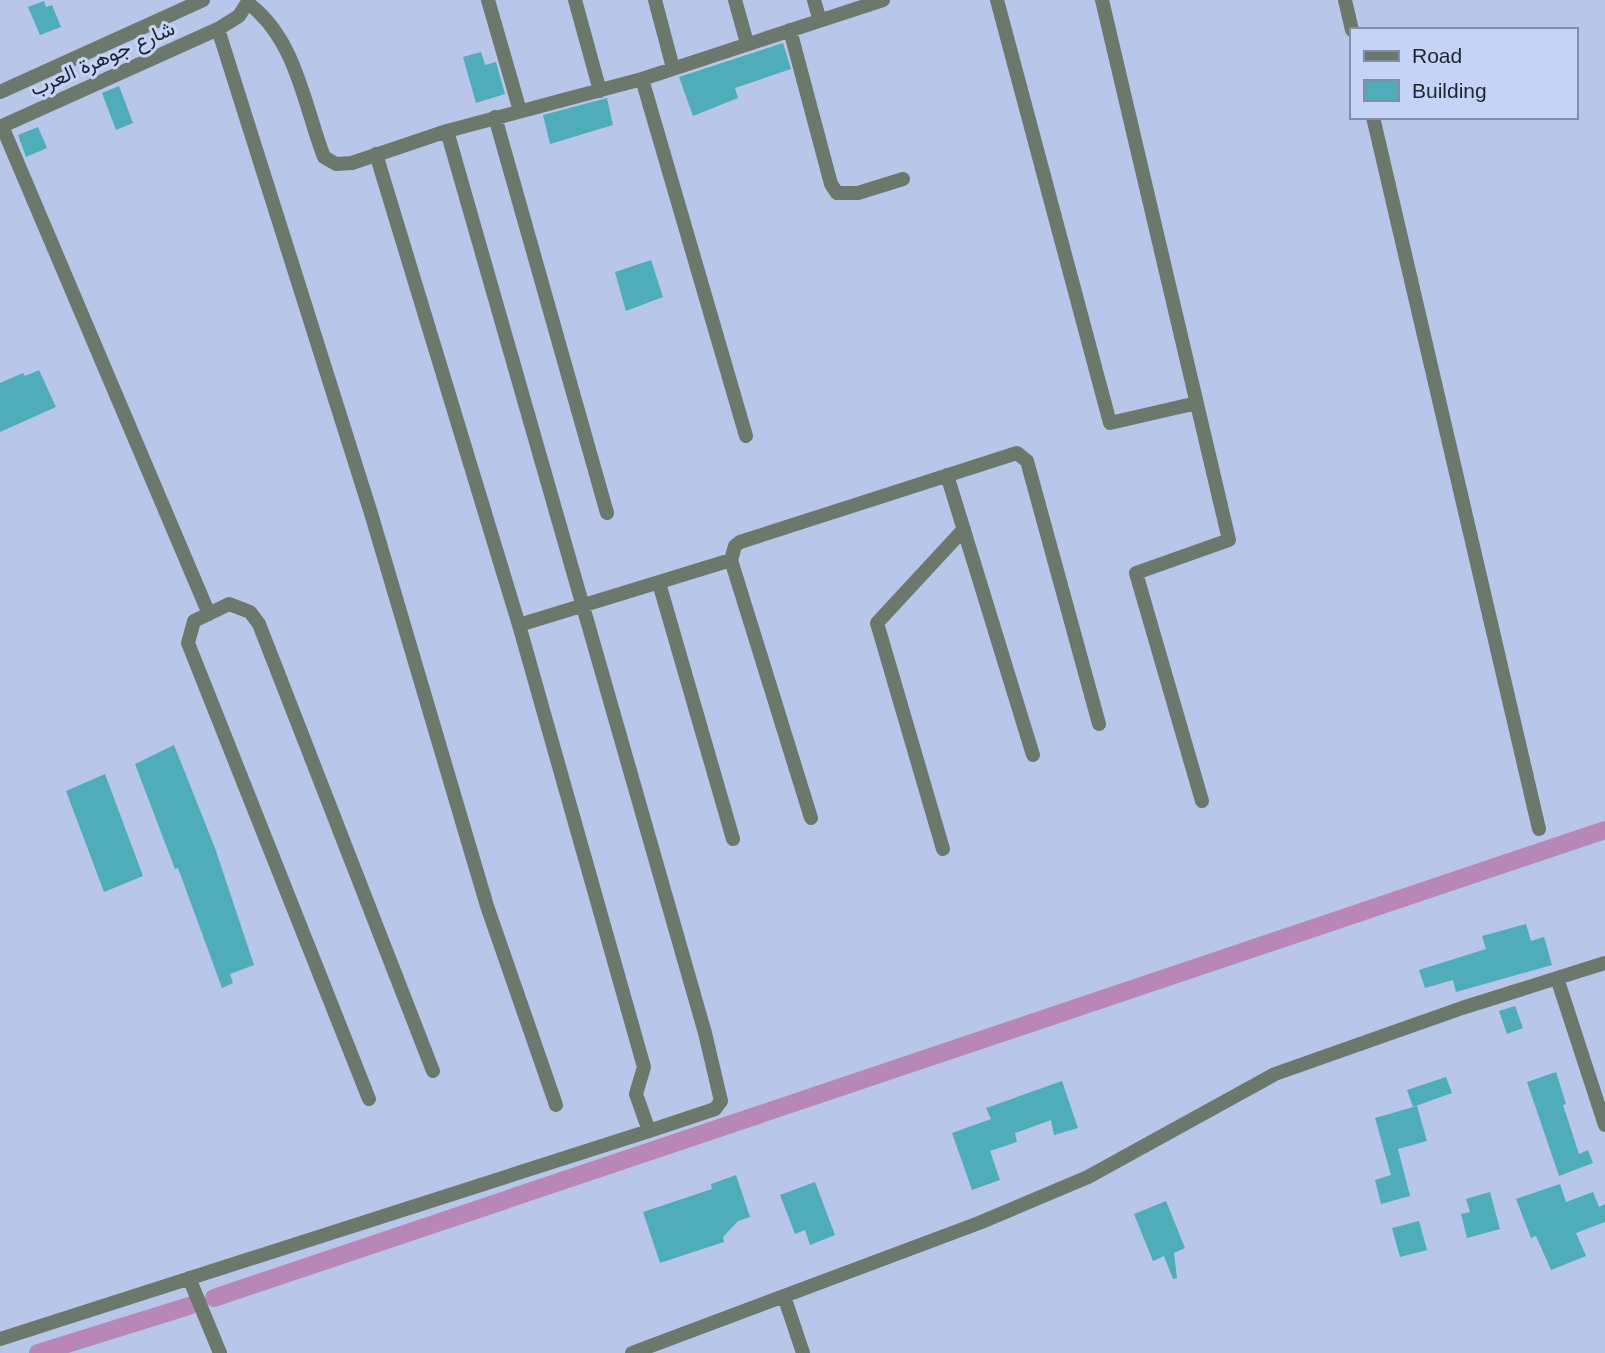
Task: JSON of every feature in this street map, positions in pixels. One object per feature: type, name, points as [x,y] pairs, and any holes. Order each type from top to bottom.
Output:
[{"type":"street","name":"شارع جوهرة العرب","points":[[0,92],[203,0]]},
{"type":"street","points":[[488,0],[520,111]]},
{"type":"street","points":[[575,0],[600,91]]},
{"type":"street","points":[[654,0],[673,68]]},
{"type":"street","points":[[735,0],[747,43]]},
{"type":"street","points":[[249,2],[262,13],[282,38],[324,157],[337,164],[495,117],[642,79],[883,0]]},
{"type":"street","points":[[998,0],[1110,423],[1197,403]]},
{"type":"street","points":[[1102,0],[1229,540],[1136,573],[1202,802]]},
{"type":"street","points":[[1345,0],[1352,28]]},
{"type":"street","name":"شارع جوهرة العرب","points":[[1,127],[218,29],[239,16],[249,2]]},
{"type":"street","points":[[218,29],[370,510],[487,906],[556,1105]]},
{"type":"street","points":[[790,30],[831,184],[837,193],[858,194],[903,178]]},
{"type":"street","points":[[642,79],[746,436]]},
{"type":"street","points":[[495,117],[607,513]]},
{"type":"street","points":[[1373,119],[1539,829]]},
{"type":"street","points":[[1,127],[209,614]]},
{"type":"street","points":[[0,1339],[649,1131],[715,1109],[721,1101],[584,606],[447,131]]},
{"type":"street","points":[[376,154],[519,625],[644,1067],[636,1094],[649,1131]]},
{"type":"street","points":[[811,818],[731,560],[735,546],[740,542],[1009,454],[1017,453],[1027,461],[1099,724]]},
{"type":"street","points":[[947,475],[1033,754]]},
{"type":"street","points":[[943,849],[877,623],[964,529]]},
{"type":"street","points":[[519,625],[731,560]]},
{"type":"street","points":[[659,583],[733,839]]},
{"type":"street","points":[[369,1099],[194,660],[189,631],[194,621],[229,604],[250,612],[259,624],[433,1071]]},
{"type":"street","points":[[632,1353],[662,1348],[784,1296],[979,1223],[1088,1177],[1275,1073],[1462,1008],[1605,963]]},
{"type":"street","points":[[1558,978],[1605,1125]]},
{"type":"street","points":[[190,1278],[220,1353]]},
{"type":"street","points":[[784,1296],[803,1353]]},
{"type":"building","points":[[44,1],[46,7],[52,5],[61,27],[40,35],[28,7]]},
{"type":"building","points":[[783,43],[791,69],[735,88],[738,98],[693,116],[679,77]]},
{"type":"building","points":[[481,52],[485,65],[496,62],[505,94],[476,103],[463,57]]},
{"type":"building","points":[[119,86],[133,123],[116,130],[102,93]]},
{"type":"building","points":[[607,98],[613,125],[550,144],[543,115]]},
{"type":"building","points":[[38,127],[47,148],[26,157],[18,135]]},
{"type":"building","points":[[651,260],[663,297],[626,311],[615,272]]},
{"type":"building","points":[[39,370],[56,407],[0,432],[0,383],[23,373],[25,376]]},
{"type":"building","points":[[174,745],[215,848],[254,965],[230,974],[233,983],[222,988],[178,868],[175,869],[135,764]]},
{"type":"building","points":[[105,774],[143,876],[104,892],[66,791]]},
{"type":"building","points":[[1526,924],[1531,941],[1544,937],[1552,965],[1456,992],[1453,980],[1425,988],[1419,970],[1486,949],[1482,936]]},
{"type":"building","points":[[1515,1006],[1523,1028],[1507,1034],[1499,1011]]},
{"type":"building","points":[[1556,1072],[1566,1104],[1563,1105],[1579,1154],[1588,1150],[1593,1163],[1559,1176],[1527,1082]]},
{"type":"building","points":[[1446,1077],[1452,1093],[1413,1107],[1407,1090]]},
{"type":"building","points":[[1062,1081],[1078,1128],[1054,1135],[1051,1120],[1015,1133],[1017,1142],[990,1151],[1000,1180],[972,1190],[952,1133],[991,1119],[986,1108]]},
{"type":"building","points":[[1417,1106],[1427,1141],[1398,1149],[1410,1196],[1381,1204],[1375,1180],[1391,1175],[1375,1118]]},
{"type":"building","points":[[736,1175],[750,1217],[738,1221],[723,1237],[724,1242],[660,1263],[643,1212],[712,1189],[711,1184]]},
{"type":"building","points":[[815,1182],[835,1235],[810,1245],[805,1230],[795,1234],[780,1195]]},
{"type":"building","points":[[1560,1184],[1566,1202],[1593,1192],[1599,1207],[1605,1204],[1605,1222],[1576,1233],[1586,1256],[1551,1270],[1536,1236],[1531,1238],[1516,1199]]},
{"type":"building","points":[[1490,1192],[1500,1229],[1467,1238],[1461,1214],[1470,1212],[1466,1199]]},
{"type":"building","points":[[1166,1201],[1185,1248],[1174,1253],[1177,1278],[1173,1279],[1164,1256],[1153,1261],[1134,1214]]},
{"type":"building","points":[[1419,1221],[1427,1250],[1400,1257],[1392,1228]]},
{"type":"waterway","points":[[214,1298],[1605,830]]},
{"type":"waterway","points":[[38,1353],[189,1306]]}]
